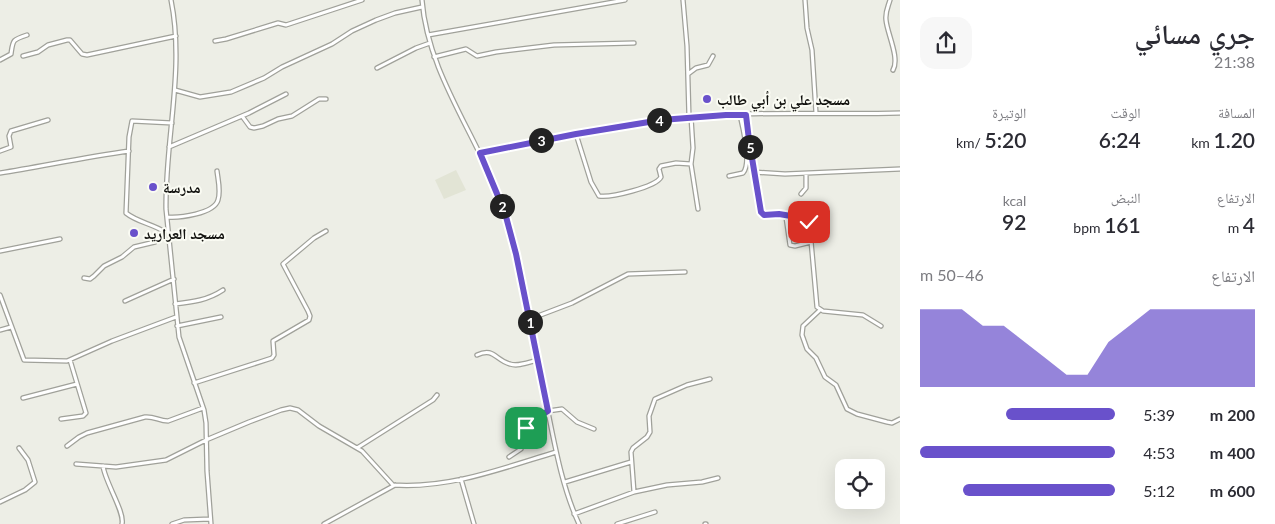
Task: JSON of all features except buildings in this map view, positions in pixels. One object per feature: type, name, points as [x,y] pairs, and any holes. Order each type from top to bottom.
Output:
[{"type":"street","points":[[171,0],[176,36],[175,90],[165,189],[167,218],[177,326],[182,350],[203,408],[206,423],[211,524]]},
{"type":"street","points":[[214,41],[278,23],[286,25],[362,0]]},
{"type":"street","points":[[422,0],[434,56],[480,153],[505,213],[530,319],[556,452],[574,514],[579,524]]},
{"type":"street","points":[[428,35],[625,0]]},
{"type":"street","points":[[683,0],[693,144],[691,164],[698,209]]},
{"type":"street","points":[[805,0],[807,28],[812,47],[816,113]]},
{"type":"street","points":[[890,0],[886,18],[893,48],[895,65],[893,70]]},
{"type":"street","points":[[175,90],[200,97],[231,92],[264,78],[360,28],[395,14],[422,7]]},
{"type":"street","points":[[0,60],[11,54],[12,42],[14,40],[26,35]]},
{"type":"street","points":[[23,56],[38,52],[48,45],[67,40],[70,40],[82,54],[87,55],[176,36]]},
{"type":"street","points":[[376,68],[430,43]]},
{"type":"street","points":[[434,56],[466,49],[477,56],[554,45],[634,43]]},
{"type":"street","points":[[688,75],[696,68],[708,64],[713,56]]},
{"type":"street","points":[[169,147],[242,116],[286,94]]},
{"type":"street","points":[[242,116],[250,126],[258,128],[278,119],[292,116],[319,99],[326,99]]},
{"type":"street","points":[[480,153],[576,134],[690,117],[816,113],[900,114]]},
{"type":"street","points":[[746,115],[762,213],[825,220],[825,238]]},
{"type":"street","points":[[729,176],[743,173],[747,168],[747,151],[740,116]]},
{"type":"street","points":[[0,151],[11,147],[9,136],[11,131],[48,120]]},
{"type":"street","points":[[165,232],[126,213],[130,127],[132,121],[172,123]]},
{"type":"street","points":[[576,134],[591,182],[599,196],[608,196],[639,189],[657,182],[661,177],[661,166],[667,164],[691,164]]},
{"type":"street","points":[[0,173],[129,151]]},
{"type":"street","points":[[754,172],[806,174],[900,169]]},
{"type":"street","points":[[167,218],[199,213],[214,206],[219,190],[217,172]]},
{"type":"street","points":[[801,194],[806,188],[806,174]]},
{"type":"street","points":[[786,216],[790,245],[795,246],[811,242]]},
{"type":"street","points":[[809,219],[816,300],[820,310]]},
{"type":"street","points":[[84,278],[90,279],[104,266],[122,257],[134,246],[155,242],[168,227]]},
{"type":"street","points":[[194,383],[272,358],[274,355],[272,341],[309,320],[308,311],[283,264],[314,238],[326,231]]},
{"type":"street","points":[[0,251],[60,239]]},
{"type":"street","points":[[530,319],[572,303],[628,274],[686,272]]},
{"type":"street","points":[[125,301],[174,279]]},
{"type":"street","points":[[175,304],[200,301],[212,297],[223,290]]},
{"type":"street","points":[[0,295],[23,360],[70,360],[112,341],[176,317]]},
{"type":"street","points":[[820,310],[862,315],[882,326]]},
{"type":"street","points":[[820,310],[803,326],[803,340],[825,377],[837,387],[847,409],[856,414],[892,423],[900,419]]},
{"type":"street","points":[[177,326],[222,317]]},
{"type":"street","points":[[0,330],[11,327]]},
{"type":"street","points":[[477,355],[482,352],[491,353],[512,365],[538,360]]},
{"type":"street","points":[[60,419],[83,416],[86,413],[70,360]]},
{"type":"street","points":[[634,492],[631,452],[650,432],[649,416],[655,399],[687,385],[710,379]]},
{"type":"street","points":[[23,398],[76,384]]},
{"type":"street","points":[[357,449],[433,400],[437,395]]},
{"type":"street","points":[[67,446],[79,437],[87,434],[145,417],[152,416],[161,421],[168,421],[203,408]]},
{"type":"street","points":[[76,464],[123,467],[166,460],[206,440],[290,408],[298,410],[319,426],[362,451],[390,483],[394,485]]},
{"type":"street","points":[[509,456],[521,449],[528,424],[548,411],[562,409],[577,422],[594,429]]},
{"type":"street","points":[[0,502],[25,490],[35,482],[28,460],[19,448]]},
{"type":"street","points":[[324,524],[394,485],[426,484],[486,474],[556,452]]},
{"type":"street","points":[[565,482],[632,462]]},
{"type":"street","points":[[102,466],[106,481],[122,517],[122,524]]},
{"type":"street","points":[[574,514],[634,492],[718,478]]},
{"type":"street","points":[[461,479],[474,524]]},
{"type":"street","points":[[617,524],[655,512]]},
{"type":"street","points":[[172,524],[184,520],[210,519]]},
{"type":"shaded area","points":[[456,170],[466,190],[444,199],[435,180]]},
{"type":"place","name":"مسجد علي بن أبي طالب","points":[[707,99]]},
{"type":"place","name":"مدرسة","points":[[153,187]]},
{"type":"place","name":"مسجد العراريد","points":[[134,233]]},
{"type":"route","points":[[526,428],[530,422],[548,411],[516,254],[505,213],[480,153],[661,120],[696,116],[746,115],[761,212],[764,215],[779,214],[809,219],[809,222]]}]
